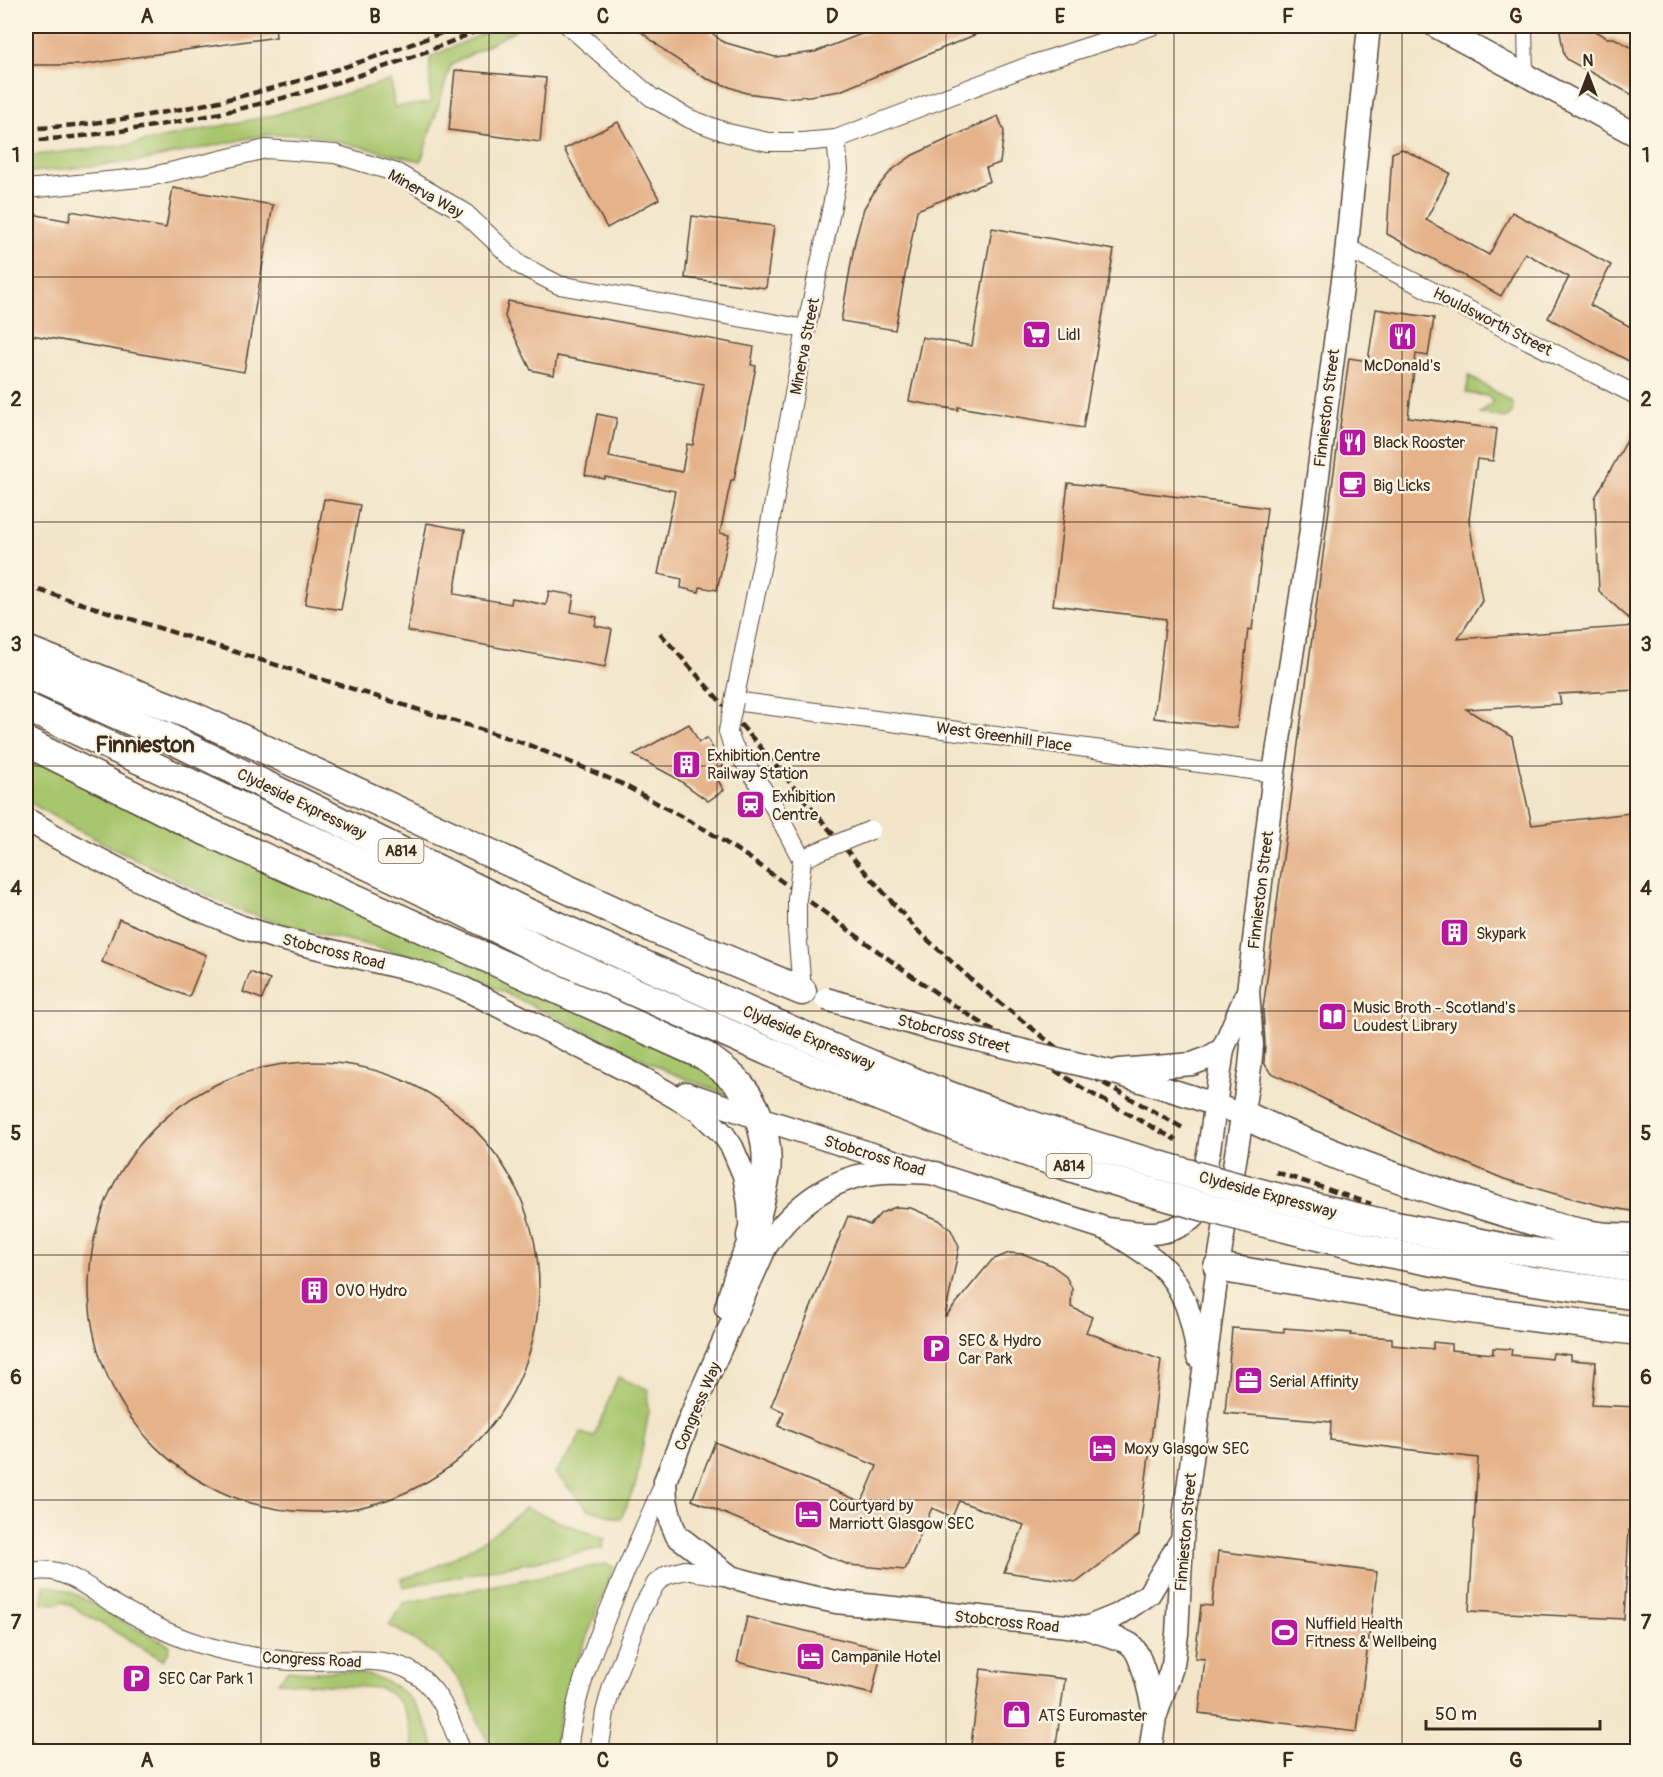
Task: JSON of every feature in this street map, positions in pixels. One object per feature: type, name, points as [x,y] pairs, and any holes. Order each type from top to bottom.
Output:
[{"type":"main road","points":[[26,650],[195,717],[654,929],[814,995]]},
{"type":"main road","name":"Clydeside Expressway","points":[[26,674],[167,736],[519,909],[779,1025],[940,1093],[1070,1138],[1227,1184],[1382,1237],[1527,1280],[1638,1296]]},
{"type":"main road","name":"Clydeside Expressway","points":[[26,707],[373,868],[540,950],[770,1052],[943,1122],[1051,1160],[1283,1228],[1501,1247],[1638,1268]]},
{"type":"main road","points":[[26,742],[199,828],[705,1056],[723,1069],[744,1090],[759,1118],[765,1142],[766,1174],[751,1236]]},
{"type":"main road","points":[[1242,1114],[1360,1164],[1420,1186],[1532,1221],[1592,1235],[1638,1238]]},
{"type":"main road","points":[[1218,1267],[1431,1304],[1638,1331]]},
{"type":"street","points":[[569,26],[651,97],[690,119],[728,133],[768,142],[836,139],[1034,64],[1153,26]]},
{"type":"street","name":"Finnieston Street","points":[[1150,1752],[1155,1718],[1173,1664],[1177,1634],[1182,1541],[1202,1381],[1250,1067],[1252,1045],[1248,991],[1274,773],[1311,530],[1347,248],[1369,26]]},
{"type":"street","points":[[1435,26],[1638,136]]},
{"type":"street","points":[[1525,26],[1526,76]]},
{"type":"street","name":"Minerva Street","points":[[808,856],[732,744],[728,731],[806,329],[830,221],[838,170],[836,139]]},
{"type":"street","name":"Minerva Way","points":[[26,189],[149,177],[266,149],[335,154],[397,173],[454,206],[464,212],[520,265],[559,285],[806,329]]},
{"type":"street","name":"Houldsworth Street","points":[[1347,248],[1638,396]]},
{"type":"street","name":"West Greenhill Place","points":[[734,701],[823,711],[1274,773]]},
{"type":"street","name":"Stobcross Road","points":[[26,819],[57,838],[198,909],[242,927],[412,970],[461,987],[644,1079],[699,1111],[723,1134],[732,1147],[744,1174],[751,1236],[736,1274],[697,1401]]},
{"type":"street","points":[[814,995],[797,929],[798,898],[808,856],[873,829]]},
{"type":"street","points":[[1107,1229],[1149,1234],[1161,1233],[1180,1227],[1194,1217],[1209,1150],[1223,1048],[1248,991]]},
{"type":"street","name":"Stobcross Street","points":[[814,995],[932,1029],[1108,1071],[1242,1114]]},
{"type":"street","name":"Stobcross Street","points":[[1108,1071],[1192,1064],[1208,1058],[1223,1048]]},
{"type":"street","name":"Stobcross Road","points":[[644,1079],[1107,1229]]},
{"type":"street","name":"Congress Way","points":[[567,1752],[574,1708],[584,1673],[636,1544],[766,1246],[790,1215],[820,1192],[861,1176],[882,1172],[936,1173]]},
{"type":"street","points":[[1107,1229],[1158,1263],[1178,1287],[1192,1321],[1202,1381]]},
{"type":"street","name":"Stobcross Road","points":[[665,1481],[669,1513],[678,1536],[731,1577],[836,1602],[1086,1628],[1131,1645],[1141,1662],[1155,1718]]},
{"type":"street","name":"Stobcross Road","points":[[1086,1628],[1118,1615],[1149,1594],[1182,1541]]},
{"type":"street","name":"Congress Road","points":[[26,1573],[42,1570],[57,1572],[77,1581],[154,1626],[191,1641],[228,1651],[291,1661],[394,1663],[410,1670],[436,1692],[462,1752]]},
{"type":"street","points":[[599,1752],[605,1712],[612,1686],[642,1608],[656,1583],[667,1575],[685,1570],[731,1577]]},
{"type":"street","points":[[26,1746],[33,1752]]},
{"type":"green space","points":[[500,26],[523,26],[451,65],[421,161],[308,134],[264,135],[141,161],[26,173],[26,156],[128,145],[274,115],[391,80],[394,107],[430,103],[430,57]]},
{"type":"green space","points":[[1469,376],[1512,402],[1511,415],[1507,418],[1480,414],[1493,402],[1488,396],[1466,393]]},
{"type":"green space","points":[[26,748],[710,1070],[735,1098],[672,1073],[455,969],[413,956],[289,926],[238,910],[74,828],[26,800]]},
{"type":"green space","points":[[618,1377],[649,1390],[647,1402],[649,1411],[636,1483],[621,1519],[588,1509],[555,1473],[573,1449],[581,1433],[594,1437]]},
{"type":"green space","points":[[525,1508],[605,1539],[602,1548],[404,1587],[402,1579],[452,1559],[497,1531]]},
{"type":"green space","points":[[605,1564],[614,1567],[571,1678],[553,1751],[496,1751],[486,1738],[464,1688],[449,1668],[421,1644],[389,1625],[404,1603]]},
{"type":"green space","points":[[44,1585],[84,1598],[170,1645],[169,1652],[163,1660],[63,1601],[59,1604],[42,1603]]},
{"type":"green space","points":[[288,1670],[347,1671],[369,1675],[397,1688],[417,1708],[435,1751],[413,1751],[409,1722],[402,1705],[379,1688],[278,1682]]},
{"type":"building","points":[[26,26],[275,26],[276,37],[81,65],[26,65]]},
{"type":"building","points":[[634,26],[703,26],[723,42],[775,57],[815,52],[882,26],[996,26],[840,91],[783,98],[746,93],[705,78],[670,55]]},
{"type":"building","points":[[1559,26],[1590,26],[1591,29],[1607,38],[1614,38],[1638,51],[1638,98],[1568,60],[1564,55]]},
{"type":"building","points":[[455,70],[546,78],[540,142],[449,130]]},
{"type":"building","points":[[998,116],[1004,131],[1000,163],[986,168],[990,181],[917,210],[895,330],[841,321],[855,241],[864,208],[876,189],[892,170],[913,155]]},
{"type":"building","points":[[618,122],[659,199],[607,228],[564,149]]},
{"type":"building","points":[[1402,149],[1450,173],[1426,220],[1489,255],[1512,212],[1611,265],[1590,305],[1638,331],[1638,366],[1548,318],[1569,277],[1525,253],[1501,296],[1387,234],[1392,153]]},
{"type":"building","points":[[173,188],[273,205],[244,372],[26,334],[26,213],[69,221],[71,211],[166,228]]},
{"type":"building","points":[[692,216],[774,226],[766,288],[685,278]]},
{"type":"building","name":"Lidl","points":[[992,228],[1114,250],[1083,428],[909,401],[922,337],[972,346]]},
{"type":"building","points":[[508,301],[754,347],[751,365],[756,366],[734,480],[731,480],[720,533],[729,535],[717,590],[700,587],[699,592],[681,588],[682,579],[658,574],[675,491],[585,475],[597,414],[617,418],[609,457],[682,472],[687,444],[693,445],[704,384],[557,356],[554,375],[531,370],[505,317]]},
{"type":"building","name":"Skypark","points":[[1376,309],[1434,318],[1428,356],[1416,354],[1408,417],[1497,429],[1493,461],[1477,459],[1469,520],[1482,601],[1458,639],[1637,626],[1599,591],[1595,498],[1638,421],[1638,690],[1559,694],[1561,704],[1466,709],[1512,737],[1532,825],[1638,812],[1638,1212],[1607,1207],[1504,1179],[1344,1109],[1270,1072],[1264,1063],[1263,1009],[1349,358],[1368,361]]},
{"type":"building","points":[[1068,483],[1267,508],[1252,630],[1248,629],[1237,728],[1154,718],[1166,619],[1053,605]]},
{"type":"building","points":[[324,499],[360,505],[341,610],[305,604]]},
{"type":"building","points":[[427,523],[465,530],[454,594],[511,604],[512,598],[546,605],[549,591],[574,595],[571,612],[597,617],[595,626],[612,629],[605,667],[407,631]]},
{"type":"building","name":"Exhibition Centre Railway Station","points":[[689,724],[699,742],[707,738],[727,773],[717,779],[724,790],[708,801],[676,778],[633,755]]},
{"type":"building","points":[[119,919],[206,955],[189,997],[102,962]]},
{"type":"building","points":[[250,972],[270,980],[262,999],[243,992]]},
{"type":"building","name":"OVO Hydro","points":[[314,1062],[358,1066],[400,1079],[439,1100],[473,1128],[501,1162],[522,1201],[535,1243],[539,1287],[535,1331],[522,1373],[501,1412],[473,1446],[439,1474],[400,1495],[358,1508],[314,1512],[270,1508],[228,1495],[189,1474],[155,1446],[127,1412],[106,1373],[93,1331],[89,1287],[93,1243],[106,1201],[127,1162],[155,1128],[189,1100],[228,1079],[270,1066]]},
{"type":"building","name":"SEC & Hydro Car Park","points":[[896,1207],[911,1208],[939,1220],[951,1230],[959,1247],[945,1317],[992,1260],[1009,1253],[1024,1254],[1051,1265],[1065,1275],[1072,1288],[1071,1307],[1092,1317],[1086,1332],[1161,1360],[1139,1535],[1077,1582],[1004,1572],[1024,1525],[959,1501],[952,1517],[932,1508],[905,1570],[849,1565],[692,1500],[715,1442],[862,1502],[877,1466],[778,1426],[784,1412],[771,1406],[848,1216],[870,1225],[881,1213]]},
{"type":"building","points":[[1232,1328],[1284,1332],[1284,1328],[1352,1333],[1351,1335],[1392,1338],[1392,1345],[1433,1349],[1433,1342],[1451,1344],[1451,1350],[1493,1354],[1493,1348],[1512,1349],[1511,1355],[1552,1359],[1553,1353],[1571,1355],[1571,1360],[1596,1362],[1592,1405],[1638,1407],[1638,1531],[1629,1530],[1624,1619],[1469,1611],[1478,1458],[1330,1440],[1331,1422],[1225,1413]]},
{"type":"building","name":"Nuffield Health Fitness & Wellbeing","points":[[1218,1551],[1377,1572],[1357,1732],[1199,1713],[1205,1659],[1195,1658],[1201,1605],[1212,1606]]},
{"type":"building","name":"Campanile Hotel","points":[[747,1617],[882,1649],[872,1694],[737,1662]]},
{"type":"building","name":"ATS Euromaster","points":[[981,1669],[1065,1679],[1055,1752],[970,1752]]},
{"type":"railway","points":[[26,129],[137,117],[246,95],[354,64],[459,26]]},
{"type":"railway","points":[[26,141],[86,136],[145,127],[204,117],[262,103],[320,88],[377,69],[488,26]]},
{"type":"railway","points":[[26,586],[529,745],[620,783],[706,830],[751,859],[952,1004],[1087,1091],[1176,1140]]},
{"type":"railway","points":[[660,633],[917,930],[976,984],[1096,1079],[1183,1128]]},
{"type":"railway","points":[[1276,1172],[1371,1204]]},
{"type":"railway","points":[[1271,1184],[1366,1217]]},
{"type":"place","name":"Lidl","points":[[1036,334]]},
{"type":"place","name":"McDonald's","points":[[1402,337]]},
{"type":"place","name":"Black Rooster","points":[[1352,442]]},
{"type":"place","name":"Big Licks","points":[[1352,485]]},
{"type":"place","name":"Exhibition Centre Railway Station","points":[[686,764]]},
{"type":"place","name":"Exhibition Centre","points":[[751,805]]},
{"type":"place","name":"Skypark","points":[[1455,933]]},
{"type":"place","name":"Music Broth - Scotland's Loudest Library","points":[[1332,1016]]},
{"type":"place","name":"OVO Hydro","points":[[314,1290]]},
{"type":"place","name":"SEC & Hydro Car Park","points":[[937,1349]]},
{"type":"place","name":"Serial Affinity","points":[[1248,1381]]},
{"type":"place","name":"Moxy Glasgow SEC","points":[[1103,1448]]},
{"type":"place","name":"Courtyard by Marriott Glasgow SEC","points":[[808,1514]]},
{"type":"place","name":"Nuffield Health Fitness & Wellbeing","points":[[1284,1632]]},
{"type":"place","name":"Campanile Hotel","points":[[810,1656]]},
{"type":"place","name":"SEC Car Park 1","points":[[137,1678]]},
{"type":"place","name":"ATS Euromaster","points":[[1017,1715]]},
{"type":"district","name":"Finnieston","points":[[145,744]]}]
